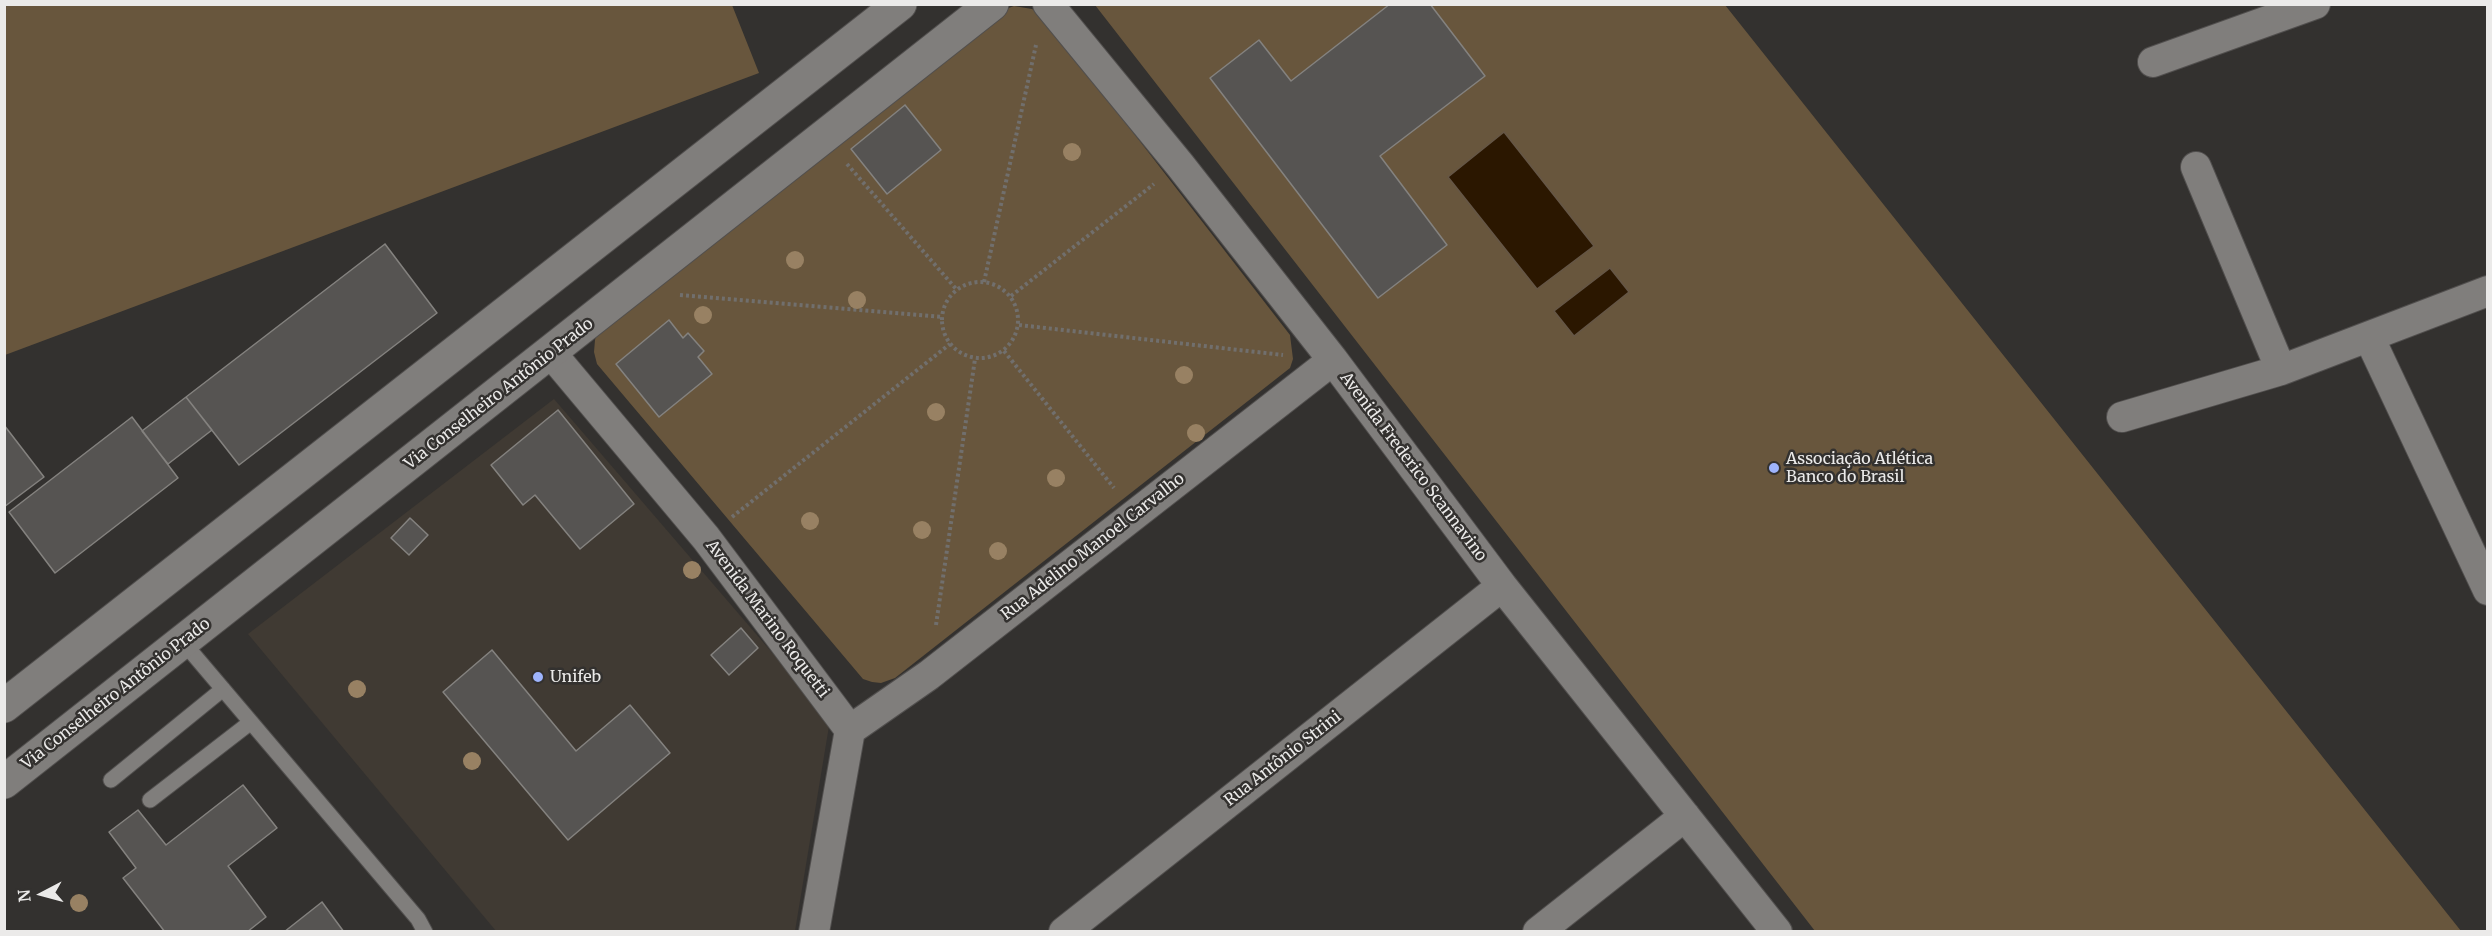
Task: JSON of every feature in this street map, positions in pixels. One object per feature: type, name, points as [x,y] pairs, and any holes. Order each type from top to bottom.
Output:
[{"type":"main road","points":[[4,706],[900,4]]},
{"type":"main road","name":"Via Conselheiro Antônio Prado","points":[[4,782],[992,4]]},
{"type":"street","name":"Avenida Frederico Scannavino","points":[[1048,4],[1180,165],[1333,360],[1503,586],[1777,932]]},
{"type":"street","points":[[2153,62],[2315,4]]},
{"type":"street","points":[[2196,167],[2281,370]]},
{"type":"street","points":[[2122,417],[2281,370],[2487,291]]},
{"type":"street","points":[[2369,338],[2487,590]]},
{"type":"street","name":"Avenida Marino Roquetti","points":[[551,353],[706,538],[850,730]]},
{"type":"street","name":"Rua Adelino Manoel Carvalho","points":[[850,730],[929,675],[1333,360]]},
{"type":"street","name":"Rua Antônio Strini","points":[[1064,932],[1503,586]]},
{"type":"street","points":[[814,932],[850,730]]},
{"type":"street","points":[[1538,932],[1685,816]]},
{"type":"lane","points":[[183,642],[418,919],[425,932]]},
{"type":"lane","points":[[111,780],[223,689]]},
{"type":"lane","points":[[150,800],[251,722]]},
{"type":"path","points":[[984,282],[1038,39]]},
{"type":"path","points":[[824,137],[957,290]]},
{"type":"path","points":[[1011,296],[1180,165]]},
{"type":"path","points":[[984,282],[999,287],[1011,296],[1018,310],[1019,325],[1014,339],[1004,351],[991,358],[975,359],[961,354],[950,344],[943,331],[942,317],[946,302],[957,290],[970,283],[984,282]]},
{"type":"path","points":[[629,291],[942,317]]},
{"type":"path","points":[[1019,325],[1333,360]]},
{"type":"path","points":[[706,538],[950,344]]},
{"type":"path","points":[[1004,351],[1136,514]]},
{"type":"path","points":[[929,675],[975,359]]},
{"type":"shaded area","points":[[4,5],[732,5],[759,73],[5,355]]},
{"type":"shaded area","name":"Associação Atlética Banco do Brasil","points":[[1095,5],[1725,5],[2461,931],[1815,931]]},
{"type":"shaded area","points":[[1014,6],[1032,9],[1042,15],[1290,335],[1293,359],[1290,368],[895,678],[881,683],[872,682],[863,679],[597,364],[594,352],[595,340],[597,333],[1003,10]]},
{"type":"shaded area","points":[[1504,132],[1594,246],[1537,289],[1448,177]]},
{"type":"shaded area","points":[[1610,268],[1629,292],[1574,336],[1554,311]]},
{"type":"shaded area","name":"Unifeb","points":[[554,399],[830,720],[795,931],[496,931],[248,634]]},
{"type":"building","points":[[1390,4],[1430,4],[1485,76],[1380,156],[1447,245],[1378,298],[1210,78],[1259,40],[1291,81]]},
{"type":"building","points":[[905,105],[941,150],[887,194],[851,149]]},
{"type":"building","points":[[385,244],[437,313],[239,465],[186,397]]},
{"type":"building","points":[[669,320],[683,338],[688,333],[704,351],[698,357],[712,374],[659,417],[616,364]]},
{"type":"building","points":[[186,397],[212,430],[168,464],[142,431]]},
{"type":"building","points":[[558,410],[634,504],[580,549],[535,495],[523,505],[491,465]]},
{"type":"building","points":[[132,417],[178,478],[55,573],[9,512]]},
{"type":"building","points":[[4,425],[44,477],[4,507]]},
{"type":"building","points":[[410,518],[428,535],[409,555],[391,538]]},
{"type":"building","points":[[741,628],[758,648],[729,675],[711,655]]},
{"type":"building","points":[[492,650],[576,751],[630,705],[670,753],[568,840],[443,692]]},
{"type":"building","points":[[243,785],[277,828],[228,866],[266,917],[247,932],[165,932],[123,878],[136,868],[109,832],[138,810],[166,845]]},
{"type":"building","points":[[322,902],[344,932],[284,932]]},
{"type":"place","name":"Associação Atlética Banco do Brasil","points":[[1774,468]]},
{"type":"place","name":"Unifeb","points":[[538,677]]}]
